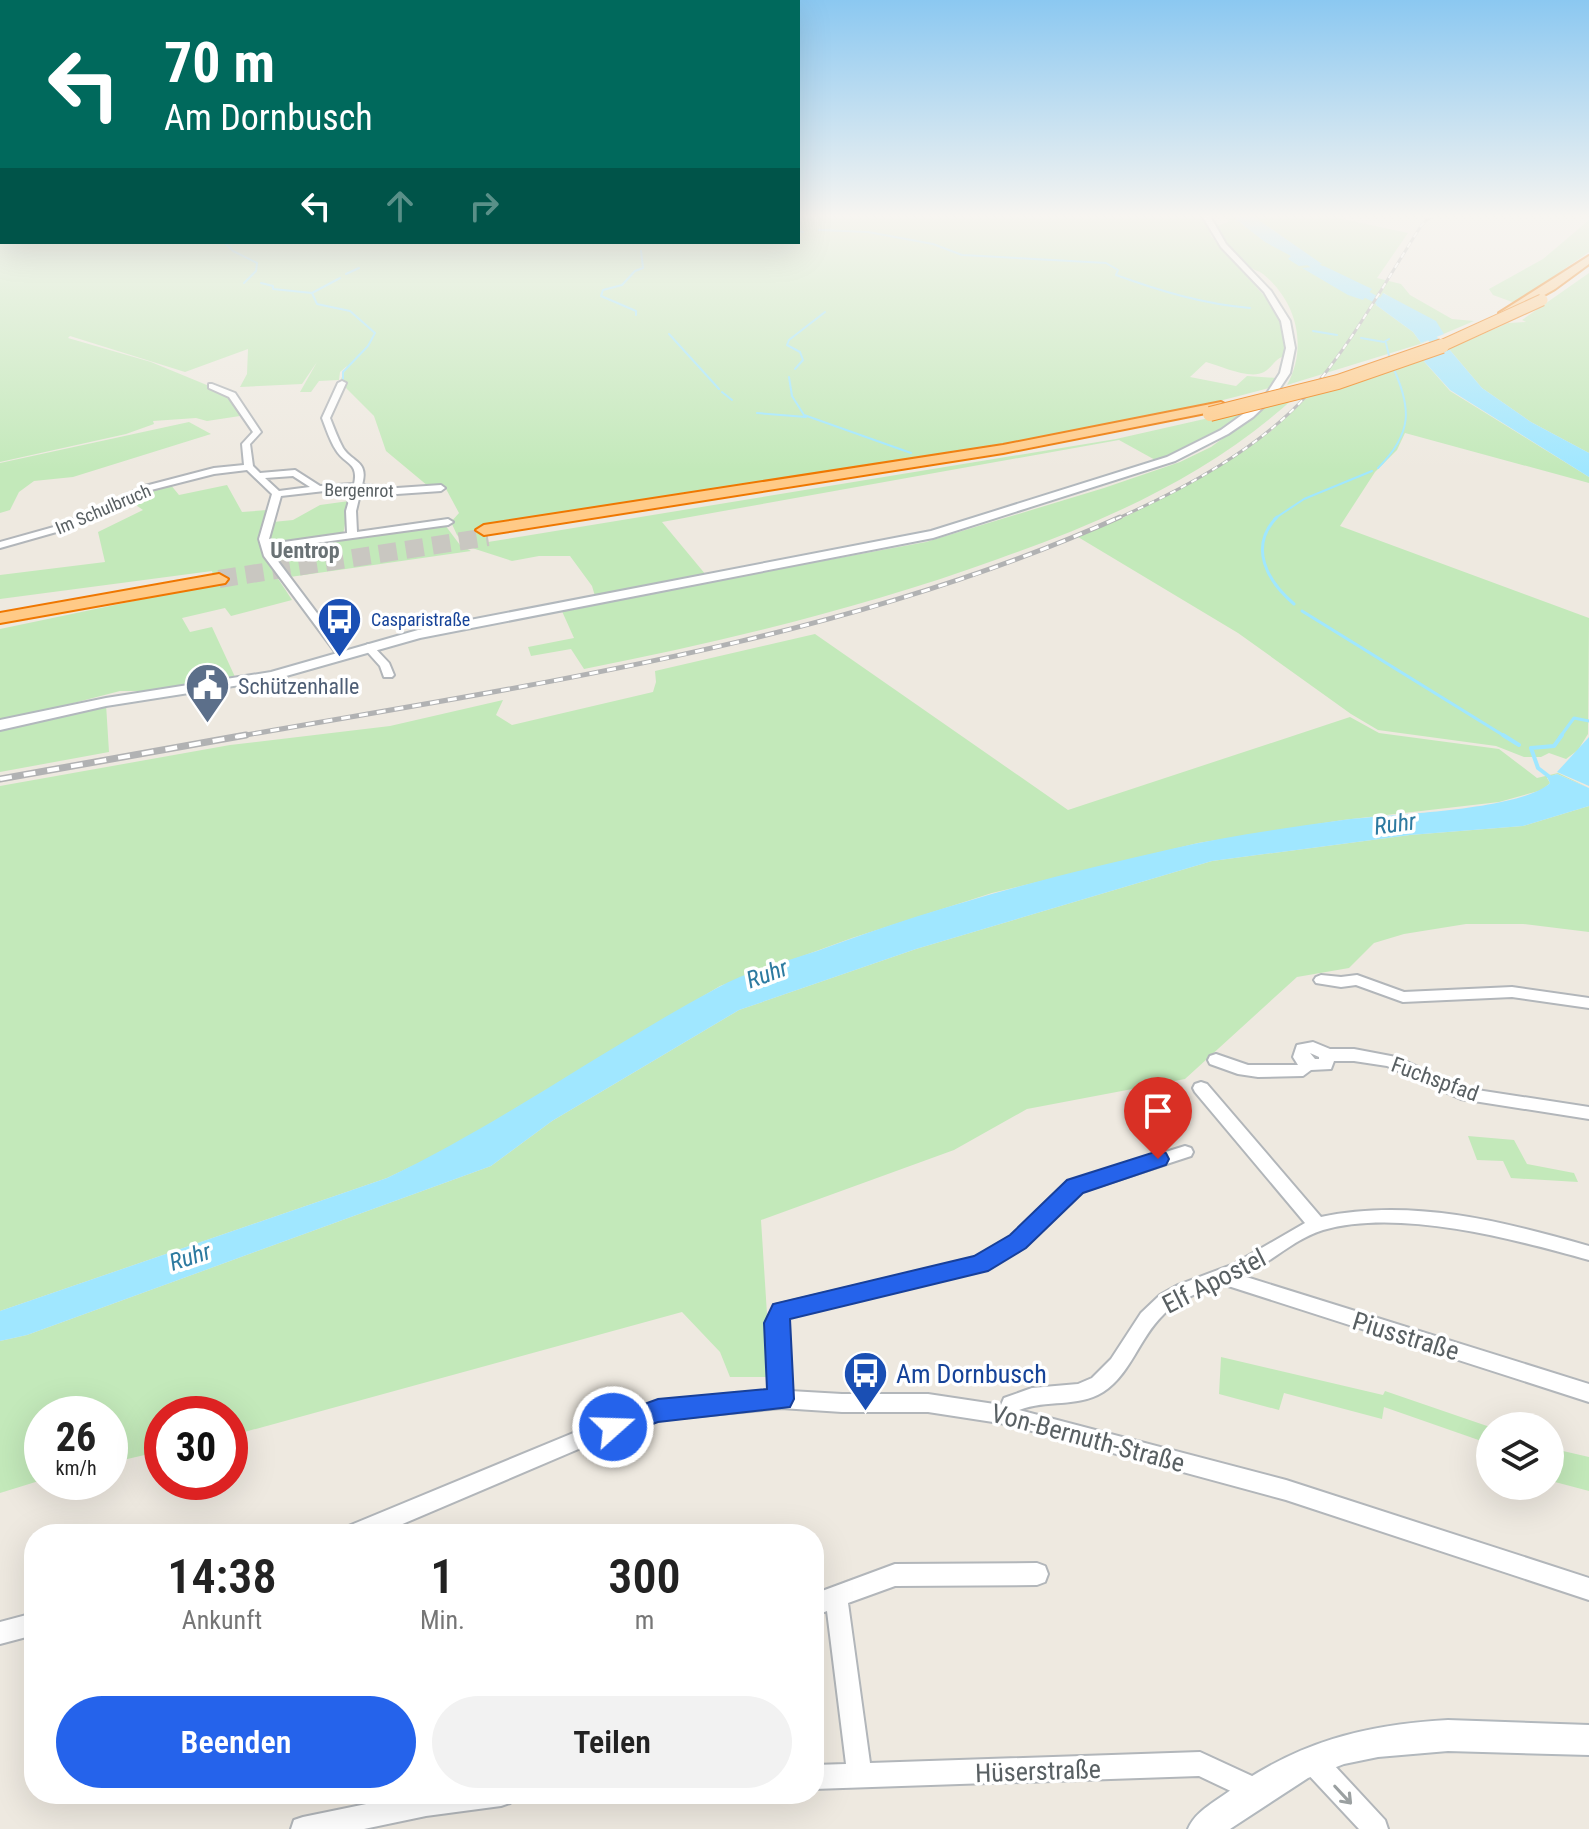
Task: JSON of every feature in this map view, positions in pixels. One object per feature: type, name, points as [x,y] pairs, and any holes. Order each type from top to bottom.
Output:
[{"type":"highway","points":[[486,534],[921,470],[1216,410],[1396,358],[1537,299]]},
{"type":"highway","points":[[0,602],[219,576],[0,625]]},
{"type":"highway","points":[[0,618],[166,588]]},
{"type":"highway","points":[[0,610],[117,589]]},
{"type":"main road","points":[[0,725],[106,702],[261,678],[429,631],[933,534],[1171,459],[1233,428],[1270,397],[1290,360],[1291,336],[1272,299]]},
{"type":"main road","points":[[1204,1829],[1256,1791],[1312,1760],[1393,1739],[1450,1735],[1589,1740]]},
{"type":"street","points":[[342,383],[326,418],[341,452],[357,464],[359,486],[351,511],[352,536]]},
{"type":"street","points":[[212,386],[232,395],[257,432],[246,444],[252,471],[277,494],[264,539],[269,556],[343,655]]},
{"type":"street","name":"Im Schulbruch","points":[[0,533],[2,544],[64,527],[148,488],[214,471],[295,473],[318,489]]},
{"type":"street","name":"Bergenrot","points":[[277,494],[359,486],[397,491],[441,488]]},
{"type":"street","points":[[266,547],[448,522]]},
{"type":"street","points":[[368,647],[385,665],[388,675]]},
{"type":"street","points":[[1321,980],[1357,980],[1403,997],[1512,992],[1589,1003]]},
{"type":"street","name":"Fuchspfad","points":[[1216,1060],[1236,1071],[1303,1070],[1308,1063],[1300,1054],[1307,1047],[1318,1048],[1328,1055],[1354,1055],[1390,1061],[1444,1086],[1478,1097],[1589,1113]]},
{"type":"street","points":[[1201,1088],[1317,1225]]},
{"type":"street","points":[[781,1399],[776,1323],[782,1311],[979,1264],[1018,1241],[1075,1187],[1185,1152]]},
{"type":"street","name":"Elf Apostel","points":[[1006,1415],[1011,1404],[1022,1399],[1078,1392],[1099,1384],[1155,1310],[1184,1291],[1223,1277],[1317,1225],[1340,1219],[1396,1215],[1482,1229],[1589,1253]]},
{"type":"street","name":"Piusstraße","points":[[1223,1277],[1589,1393]]},
{"type":"street","name":"Von-Bernuth-Straße","points":[[378,1524],[560,1447],[658,1411],[735,1401],[781,1399],[928,1403],[1006,1415],[1338,1504],[1589,1589]]},
{"type":"street","points":[[860,1776],[825,1602],[895,1575],[1037,1574]]},
{"type":"street","points":[[0,1633],[24,1627]]},
{"type":"street","points":[[1312,1760],[1376,1829]]},
{"type":"street","name":"Hüserstraße","points":[[824,1777],[1200,1764],[1256,1791]]},
{"type":"street","points":[[303,1829],[426,1804]]},
{"type":"green space","points":[[0,299],[1267,299],[1288,334],[1285,356],[1264,372],[1243,373],[1206,362],[1190,377],[1236,386],[1247,376],[1276,378],[1269,388],[1172,412],[976,452],[480,526],[488,542],[1116,439],[1253,408],[1209,437],[1157,461],[1119,440],[662,522],[706,575],[595,596],[592,586],[570,556],[539,556],[512,561],[469,547],[457,535],[451,522],[459,513],[445,487],[428,486],[386,451],[374,416],[344,386],[345,382],[341,379],[347,366],[340,372],[339,380],[319,381],[311,392],[300,392],[317,362],[302,384],[240,387],[247,374],[248,349],[185,372],[70,336],[68,338],[151,362],[231,395],[240,416],[207,421],[196,418],[153,421],[154,424],[126,434],[0,462]]},
{"type":"green space","points":[[1285,299],[1380,299],[1376,305],[1413,332],[1421,343],[1438,337],[1420,344],[1287,385],[1297,356],[1298,341],[1291,311]]},
{"type":"green space","points":[[1393,299],[1418,299],[1452,319],[1474,321],[1444,334]]},
{"type":"green space","points":[[1551,299],[1589,299],[1589,453],[1531,422],[1482,388],[1449,349],[1508,323],[1526,322],[1522,320]]},
{"type":"green space","points":[[1421,358],[1450,391],[1589,477],[1589,483],[1405,433],[1397,450],[1375,472],[1340,526],[1589,618],[1588,734],[1578,750],[1566,759],[1549,753],[1541,757],[1524,757],[1496,746],[1378,730],[1238,633],[1078,537],[1129,515],[1211,471],[1270,432],[1311,394]]},
{"type":"green space","points":[[1294,398],[1227,451],[1154,494],[1078,529],[947,577],[793,622],[584,669],[571,649],[531,656],[528,647],[574,638],[561,609],[926,542],[1104,488],[1180,462],[1211,447],[1271,403]]},
{"type":"green space","points":[[189,422],[211,434],[73,477],[34,481],[19,492],[10,510],[0,513],[0,463]]},
{"type":"green space","points":[[170,484],[179,495],[227,485],[242,512],[267,510],[263,540],[266,559],[292,600],[231,616],[225,608],[182,618],[190,632],[212,627],[236,679],[157,691],[120,691],[0,722],[0,629],[215,584],[212,571],[0,599],[0,575],[105,562],[98,532],[143,510],[127,499]]},
{"type":"green space","points":[[349,501],[343,535],[280,544],[269,542],[273,522],[293,520],[320,505]]},
{"type":"green space","points":[[445,525],[460,545],[471,551],[290,577],[274,552],[282,547]]},
{"type":"green space","points":[[815,634],[1068,810],[1350,717],[1379,733],[1499,749],[1537,778],[1558,773],[1589,788],[1557,774],[1547,778],[1550,783],[1542,790],[1499,802],[1343,820],[1198,843],[992,893],[852,938],[720,986],[446,1150],[387,1178],[0,1311],[0,786],[230,745],[390,726],[503,700],[496,715],[512,725],[653,692],[655,671]]},
{"type":"green space","points":[[106,704],[109,752],[0,772],[0,727]]},
{"type":"green space","points":[[1589,806],[1589,932],[1523,924],[1466,924],[1404,934],[1374,943],[1349,968],[1297,977],[1185,1079],[1027,1109],[954,1150],[761,1220],[771,1377],[730,1377],[720,1352],[682,1312],[248,1431],[248,1396],[144,1396],[144,1455],[128,1459],[128,1396],[24,1396],[24,1486],[0,1493],[0,1341],[27,1335],[491,1166],[552,1121],[739,1010],[916,949],[1212,861],[1410,835],[1523,826]]},
{"type":"green space","points":[[1468,1136],[1514,1140],[1527,1164],[1574,1173],[1578,1182],[1511,1178],[1503,1161],[1477,1160]]},
{"type":"green space","points":[[1221,1357],[1383,1395],[1385,1391],[1476,1422],[1476,1439],[1384,1407],[1382,1419],[1284,1393],[1279,1410],[1219,1394]]},
{"type":"green space","points":[[1564,1451],[1589,1457],[1589,1491],[1564,1484]]},
{"type":"water","points":[[1379,299],[1395,299],[1436,321],[1444,334],[1421,343],[1413,332],[1376,305]]},
{"type":"water","points":[[1449,349],[1482,388],[1531,422],[1589,453],[1589,477],[1450,390],[1421,358]]},
{"type":"water","points":[[1589,737],[1589,786],[1557,772]]},
{"type":"water","points":[[1557,774],[1589,788],[1589,806],[1523,826],[1410,835],[1212,861],[916,949],[739,1010],[552,1121],[491,1166],[27,1335],[0,1341],[0,1311],[387,1178],[471,1134],[675,1011],[753,972],[948,907],[1081,870],[1192,844],[1257,833],[1511,800],[1550,783],[1547,777]]},
{"type":"waterway","points":[[315,299],[317,304],[350,311],[375,333],[368,346],[343,372],[343,380]]},
{"type":"waterway","points":[[609,299],[636,311],[636,315]]},
{"type":"waterway","points":[[1197,299],[1250,308]]},
{"type":"waterway","name":"Ruhr","points":[[1376,299],[1424,325],[1450,366]]},
{"type":"waterway","points":[[795,369],[803,360],[800,352],[787,345],[789,340],[825,312]]},
{"type":"waterway","points":[[1313,331],[1337,335]]},
{"type":"waterway","points":[[669,334],[719,389]]},
{"type":"waterway","points":[[1361,338],[1384,342],[1389,339]]},
{"type":"waterway","points":[[1386,343],[1390,360]]},
{"type":"waterway","points":[[1378,468],[1398,443],[1406,420],[1403,394],[1392,365]]},
{"type":"waterway","points":[[789,377],[792,396],[804,415],[911,453]]},
{"type":"waterway","points":[[722,392],[732,400]]},
{"type":"waterway","points":[[757,413],[806,417]]},
{"type":"waterway","points":[[1277,517],[1304,499],[1372,471]]},
{"type":"waterway","points":[[1277,517],[1268,528],[1264,540],[1264,563],[1276,585],[1294,604]]},
{"type":"waterway","points":[[1302,611],[1506,737]]},
{"type":"waterway","points":[[1560,737],[1574,718],[1589,721]]},
{"type":"waterway","points":[[1503,735],[1519,745]]},
{"type":"waterway","points":[[1551,778],[1538,768],[1531,748],[1554,746],[1562,735]]},
{"type":"tunnel","points":[[219,579],[488,537]]},
{"type":"railway","points":[[1116,519],[1194,481],[1267,432],[1309,393],[1375,299]]},
{"type":"railway","points":[[235,737],[573,677],[796,628],[906,597],[1014,560],[1120,517]]},
{"type":"railway","points":[[0,779],[246,735]]},
{"type":"place","name":"Casparistraße","points":[[340,658]]},
{"type":"place","name":"Schützenhalle","points":[[207,725]]},
{"type":"place","name":"Am Dornbusch","points":[[865,1413]]},
{"type":"district","name":"Uentrop","points":[[305,550]]},
{"type":"route","points":[[613,1427],[658,1411],[735,1401],[781,1399],[776,1323],[782,1311],[964,1269],[994,1258],[1018,1241],[1075,1187],[1158,1159]]}]
